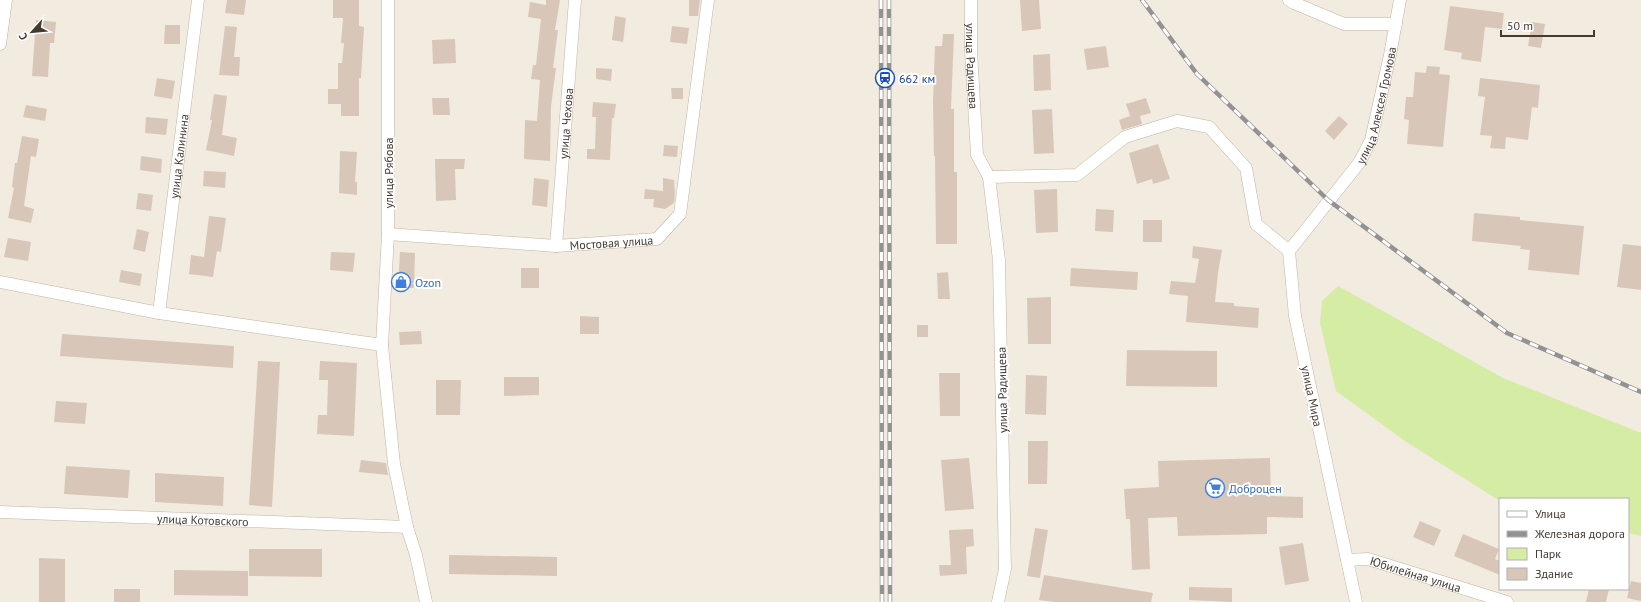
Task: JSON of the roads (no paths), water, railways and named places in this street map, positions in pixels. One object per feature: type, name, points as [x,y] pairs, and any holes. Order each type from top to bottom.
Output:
[{"type":"street","points":[[0,44],[6,0]]},
{"type":"street","name":"улица Калинина","points":[[159,313],[198,0]]},
{"type":"street","name":"улица Рябова","points":[[388,0],[388,234],[382,345],[394,464],[406,527],[416,555],[426,602]]},
{"type":"street","name":"улица Чехова","points":[[556,246],[575,0]]},
{"type":"street","name":"Мостовая улица","points":[[388,234],[556,246],[657,239],[680,214],[708,0]]},
{"type":"street","name":"улица Радищева","points":[[971,0],[970,51],[977,155],[989,177],[1000,268],[1005,569],[998,602]]},
{"type":"street","points":[[1289,0],[1344,24],[1396,24]]},
{"type":"street","name":"улица Алексея Громова","points":[[1289,251],[1328,200],[1359,163],[1372,140],[1400,0]]},
{"type":"street","points":[[989,177],[1077,175],[1125,137],[1177,121],[1209,127],[1246,168],[1256,224],[1289,251]]},
{"type":"street","name":"улица Мира","points":[[1289,251],[1295,316],[1356,602]]},
{"type":"street","points":[[0,282],[159,313],[382,345]]},
{"type":"street","name":"улица Котовского","points":[[0,512],[406,527]]},
{"type":"street","name":"Юбилейная улица","points":[[1347,560],[1368,559],[1507,602]]},
{"type":"railway","points":[[881,0],[882,602]]},
{"type":"railway","points":[[889,0],[890,602]]},
{"type":"railway","points":[[1142,0],[1197,74],[1328,200],[1507,333],[1641,392]]},
{"type":"place","name":"662 км","points":[[885,78]]},
{"type":"place","name":"Ozon","points":[[401,282]]},
{"type":"place","name":"Доброцен","points":[[1215,488]]}]
